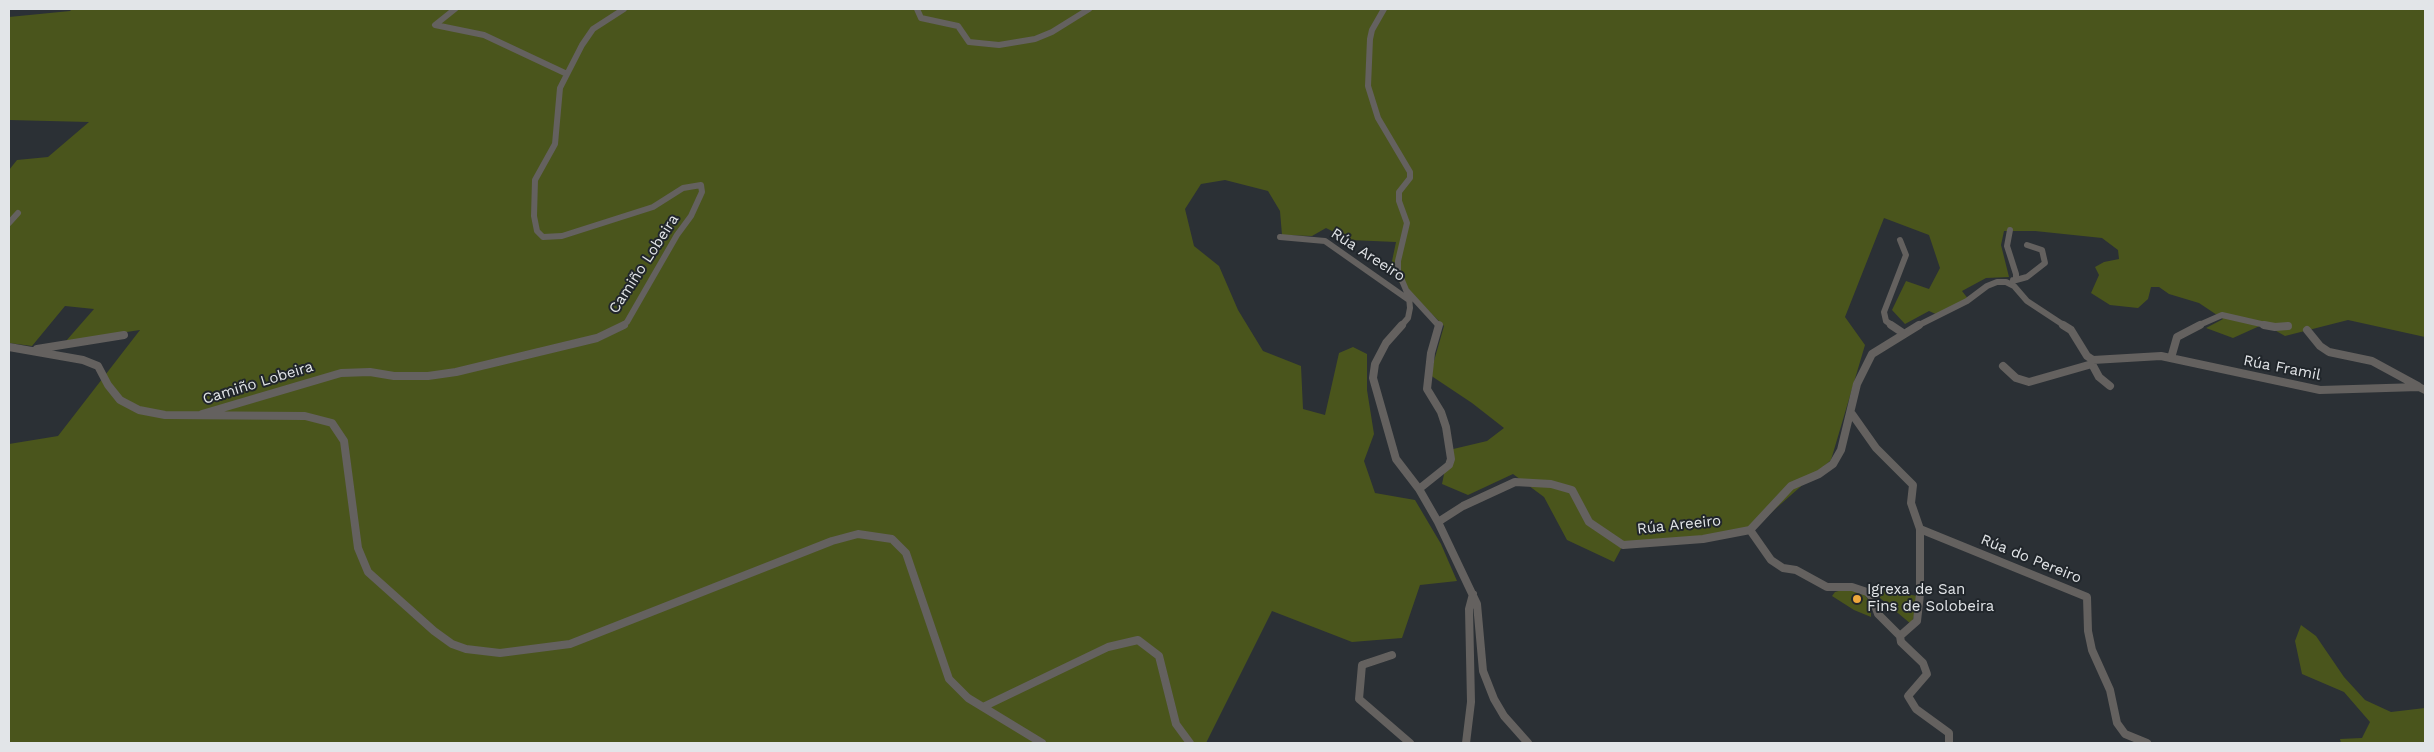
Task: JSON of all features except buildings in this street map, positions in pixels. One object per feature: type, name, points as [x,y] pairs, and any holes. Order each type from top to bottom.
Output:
[{"type":"street","points":[[455,9],[435,26],[484,35],[567,74]]},
{"type":"street","name":"Camiño Lobeira","points":[[198,416],[218,408],[341,373],[370,372],[394,376],[428,376],[456,372],[597,338],[616,330],[626,322],[677,234],[691,216],[702,188],[697,184],[692,185],[653,207],[562,236],[543,236],[536,230],[534,216],[535,180],[555,144],[560,88],[593,30],[601,22],[624,9]]},
{"type":"street","points":[[917,9],[922,18],[958,26],[969,42],[993,45],[1035,39],[1070,23],[1089,9]]},
{"type":"street","name":"Rúa Areeiro","points":[[1384,9],[1372,30],[1370,39],[1368,86],[1378,118],[1410,172],[1410,178],[1399,192],[1399,201],[1407,223],[1398,261],[1398,271],[1409,300],[1408,318],[1386,344],[1376,364],[1372,378],[1396,459],[1419,489],[1438,522],[1477,604],[1483,671],[1494,699],[1504,716],[1528,743]]},
{"type":"street","points":[[9,223],[18,213]]},
{"type":"street","points":[[2010,230],[2007,246],[2016,274],[2016,280]]},
{"type":"street","name":"Rúa Areeiro","points":[[1280,237],[1325,241],[1409,300]]},
{"type":"street","points":[[1900,240],[1906,255],[1884,312],[1886,322],[1903,333]]},
{"type":"street","points":[[1949,743],[1949,733],[1916,709],[1910,702],[1908,696],[1927,674],[1923,663],[1901,642],[1900,636],[1878,614],[1870,594],[1852,587],[1827,587],[1796,570],[1783,568],[1771,560],[1750,530],[1791,486],[1819,474],[1833,464],[1841,450],[1852,414],[1857,384],[1872,354],[1903,333],[1952,308],[1987,286],[1997,282],[2027,277],[2045,264],[2042,250],[2027,245]]},
{"type":"street","points":[[2006,282],[2014,286],[2027,301],[2071,330],[2087,356],[2093,362],[2099,378],[2110,386]]},
{"type":"street","name":"Rúa Areeiro","points":[[1406,290],[1412,294],[1439,325],[1431,353],[1427,390],[1441,412],[1446,426],[1451,459],[1449,465],[1419,489]]},
{"type":"street","points":[[2171,358],[2177,337],[2206,321],[2222,315],[2275,327],[2288,326]]},
{"type":"street","name":"Rúa Framil","points":[[2307,330],[2320,346],[2329,352],[2372,361],[2422,388]]},
{"type":"street","points":[[31,350],[124,335]]},
{"type":"street","points":[[9,347],[83,360],[98,366],[108,385],[120,400],[140,410],[165,415],[306,416],[332,423],[344,441],[358,548],[368,572],[446,639],[466,649],[481,652],[527,651],[570,644],[832,541],[858,534],[882,536],[892,539],[906,554],[910,562],[949,679],[958,690],[1042,743]]},
{"type":"street","name":"Rúa Framil","points":[[2003,366],[2016,378],[2029,382],[2093,362],[2161,356],[2320,390],[2422,388]]},
{"type":"street","points":[[1852,414],[1876,448],[1913,485],[1911,503],[1920,529],[1920,594],[1916,622],[1900,636]]},
{"type":"street","name":"Rúa Areeiro","points":[[1438,522],[1463,506],[1515,482],[1551,484],[1572,490],[1589,522],[1623,545],[1704,539],[1750,530]]},
{"type":"street","name":"Rúa do Pereiro","points":[[1920,529],[2087,597],[2088,631],[2092,650],[2110,690],[2117,723],[2125,734],[2147,743]]},
{"type":"street","points":[[1466,743],[1471,702],[1468,637],[1469,609],[1473,594]]},
{"type":"street","points":[[983,707],[1108,647],[1138,640],[1159,656],[1176,724],[1190,743]]},
{"type":"street","points":[[1392,655],[1362,664],[1359,699],[1397,734],[1410,743]]},
{"type":"green space","points":[[72,9],[2425,9],[2425,337],[2348,320],[2285,336],[2264,324],[2233,338],[2206,328],[2223,319],[2199,303],[2169,294],[2159,287],[2151,287],[2148,299],[2138,308],[2110,305],[2091,293],[2099,275],[2095,267],[2104,262],[2119,259],[2118,250],[2102,238],[2035,231],[2004,231],[2001,245],[2009,277],[1986,278],[1962,291],[1969,300],[1940,316],[1929,311],[1905,324],[1892,310],[1906,281],[1929,289],[1940,268],[1929,235],[1884,218],[1845,317],[1865,345],[1831,460],[1750,531],[1623,545],[1614,562],[1567,540],[1544,497],[1513,474],[1468,495],[1442,484],[1449,450],[1487,441],[1504,428],[1472,403],[1430,375],[1444,326],[1398,281],[1391,266],[1396,242],[1350,240],[1326,228],[1312,236],[1282,235],[1280,211],[1268,191],[1225,180],[1201,184],[1185,209],[1194,246],[1219,266],[1238,310],[1263,351],[1301,366],[1303,409],[1325,415],[1339,353],[1353,347],[1367,354],[1367,390],[1374,434],[1364,461],[1375,493],[1415,500],[1441,544],[1457,581],[1420,585],[1402,638],[1352,642],[1272,611],[1206,743],[9,743],[9,444],[58,436],[140,330],[66,341],[94,309],[65,306],[32,346],[9,343],[9,170],[17,160],[48,157],[89,122],[9,120],[9,17],[70,11]]},
{"type":"green space","points":[[1875,588],[1917,596],[1915,613],[1911,624],[1880,598]]},
{"type":"green space","points":[[1846,589],[1863,593],[1871,603],[1871,617],[1854,610],[1832,596],[1835,592]]},
{"type":"green space","points":[[2301,625],[2316,636],[2344,677],[2365,700],[2391,712],[2425,708],[2425,743],[2341,743],[2340,739],[2362,738],[2370,722],[2344,692],[2302,674],[2295,641]]},
{"type":"place","name":"Igrexa de San Fins de Solobeira","points":[[1857,599]]}]
